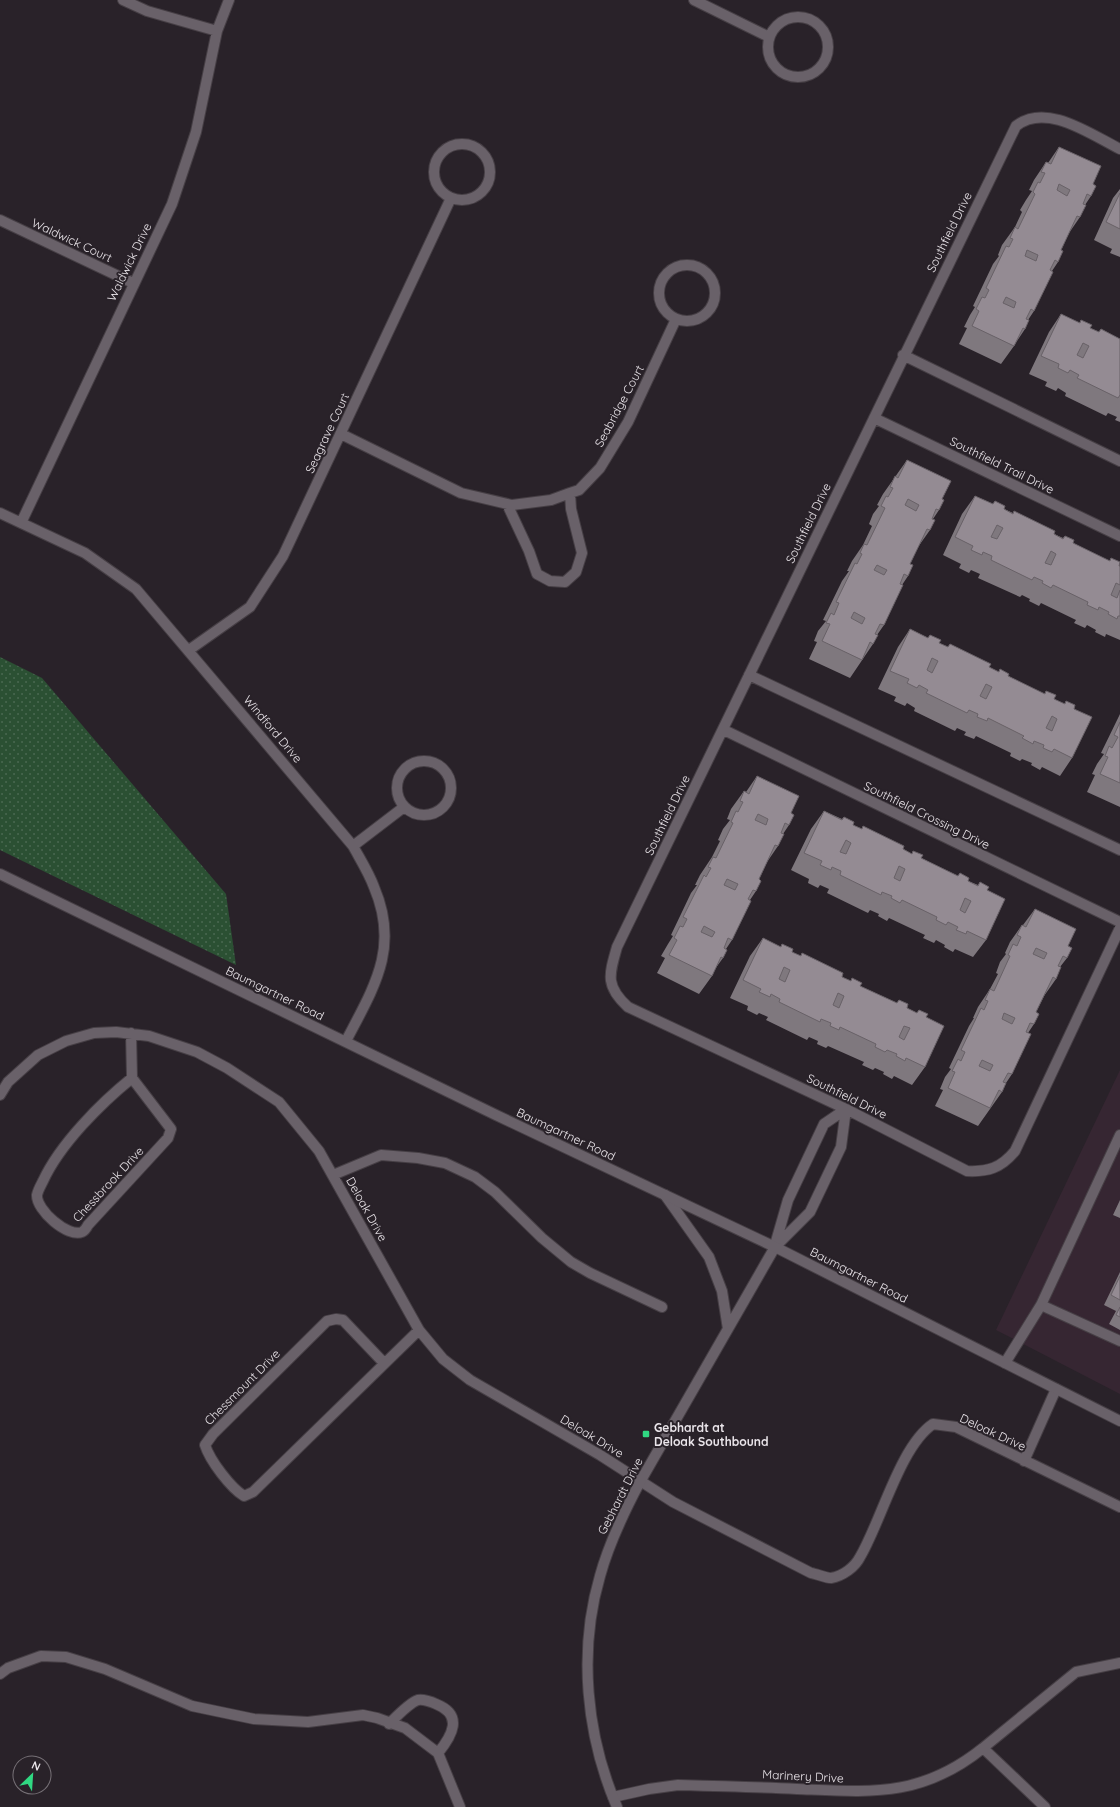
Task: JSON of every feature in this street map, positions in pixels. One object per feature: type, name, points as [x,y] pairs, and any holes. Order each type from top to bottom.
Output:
[{"type":"street","points":[[123,0],[147,10],[217,31]]},
{"type":"street","name":"Waldwick Drive","points":[[21,523],[133,283],[172,204],[196,132],[217,31],[229,0]]},
{"type":"street","points":[[694,0],[769,37]]},
{"type":"street","points":[[800,17],[809,19],[818,24],[824,32],[828,41],[828,51],[820,69],[811,75],[796,77],[781,73],[774,66],[769,57],[767,47],[769,37],[774,28],[785,20],[800,17]]},
{"type":"street","name":"Southfield Drive","points":[[1120,149],[1064,122],[1050,117],[1024,119],[1016,126],[903,355],[724,730],[617,947],[612,965],[610,983],[617,997],[628,1007],[846,1109],[967,1171],[981,1172],[1006,1162],[1015,1151],[1120,928]]},
{"type":"street","points":[[460,143],[469,144],[478,148],[489,162],[491,171],[490,181],[485,189],[474,197],[460,200],[451,198],[443,193],[437,185],[434,176],[434,167],[437,158],[442,151],[450,145],[460,143]]},
{"type":"street","name":"Seagrave Court","points":[[190,650],[250,607],[283,556],[451,198]]},
{"type":"street","name":"Waldwick Court","points":[[0,220],[133,283]]},
{"type":"street","points":[[687,265],[696,267],[705,272],[711,279],[714,291],[712,304],[708,311],[693,320],[685,321],[676,319],[665,310],[659,297],[659,287],[662,278],[677,266],[687,265]]},
{"type":"street","name":"Seabridge Court","points":[[341,434],[461,493],[512,505],[551,500],[579,490],[604,461],[628,422],[676,319]]},
{"type":"street","points":[[903,355],[1120,461]]},
{"type":"street","name":"Southfield Trail Drive","points":[[874,418],[1120,536]]},
{"type":"street","points":[[507,504],[529,552],[537,574],[550,581],[565,582],[576,572],[582,553],[571,509],[570,493]]},
{"type":"street","name":"Windford Drive","points":[[0,513],[85,552],[136,589],[190,650],[353,846],[374,887],[385,920],[385,938],[382,965],[368,998],[346,1041]]},
{"type":"street","points":[[749,675],[1120,850]]},
{"type":"street","name":"Southfield Crossing Drive","points":[[724,730],[1120,922]]},
{"type":"street","points":[[425,761],[434,763],[442,768],[448,775],[451,783],[451,792],[443,808],[436,813],[424,815],[411,812],[404,807],[396,790],[397,781],[401,773],[412,764],[425,761]]},
{"type":"street","points":[[353,846],[404,807]]},
{"type":"street","name":"Baumgartner Road","points":[[0,874],[496,1115],[774,1246],[1120,1421]]},
{"type":"street","name":"Deloak Drive","points":[[0,1095],[8,1082],[38,1055],[66,1041],[94,1033],[131,1033],[149,1036],[197,1052],[252,1083],[279,1102],[319,1151],[419,1330],[443,1358],[470,1380],[600,1455],[640,1482],[674,1502],[804,1569],[831,1578],[847,1572],[860,1558],[917,1440],[925,1430],[933,1424],[956,1427],[1120,1508]]},
{"type":"street","points":[[131,1033],[132,1078]]},
{"type":"street","name":"Chessbrook Drive","points":[[132,1078],[170,1129],[168,1138],[82,1232],[74,1233],[49,1218],[38,1204],[37,1194],[48,1170],[68,1142],[118,1089],[132,1078]]},
{"type":"street","points":[[774,1246],[810,1212],[841,1147],[846,1109]]},
{"type":"street","points":[[774,1246],[788,1200],[824,1124],[846,1109]]},
{"type":"street","points":[[1005,1364],[1041,1305],[1120,1136]]},
{"type":"street","points":[[333,1175],[381,1155],[418,1158],[445,1163],[475,1177],[495,1192],[542,1238],[571,1262],[590,1273],[662,1307]]},
{"type":"street","points":[[665,1195],[709,1257],[722,1291],[728,1329]]},
{"type":"street","name":"Gebhardt Drive","points":[[615,1802],[599,1758],[592,1724],[588,1689],[588,1649],[591,1615],[600,1576],[610,1544],[640,1482],[774,1246]]},
{"type":"street","points":[[1041,1305],[1120,1341]]},
{"type":"street","name":"Chessmount Drive","points":[[384,1363],[343,1320],[336,1319],[327,1321],[213,1434],[205,1446],[208,1455],[238,1492],[244,1496],[253,1492],[419,1330]]},
{"type":"street","points":[[1024,1461],[1056,1389]]},
{"type":"street","points":[[0,1674],[8,1668],[42,1656],[66,1657],[105,1669],[192,1706],[254,1719],[308,1722],[363,1715],[377,1718],[389,1724],[405,1728],[438,1753],[460,1807]]},
{"type":"street","points":[[1045,1807],[983,1748],[1076,1672],[1120,1663]]},
{"type":"street","points":[[389,1724],[404,1710],[418,1700],[431,1702],[445,1707],[452,1718],[453,1729],[448,1740],[438,1753]]},
{"type":"street","name":"Marinery Drive","points":[[615,1802],[649,1789],[678,1785],[862,1792],[906,1787],[935,1779],[965,1763],[983,1748]]},
{"type":"shaded area","points":[[1120,1070],[1120,1394],[996,1330]]},
{"type":"green space","points":[[0,657],[42,678],[226,894],[236,965],[0,850]]},
{"type":"building","points":[[1059,147],[1101,166],[1093,184],[1096,186],[1091,196],[1087,194],[1083,204],[1086,205],[1080,217],[1077,216],[1061,250],[1063,251],[1058,262],[1055,260],[1050,270],[1053,272],[1034,311],[1031,309],[1026,319],[1029,320],[1025,329],[1023,328],[1014,346],[972,326],[979,311],[976,309],[982,297],[985,298],[989,290],[986,288],[1006,246],[1009,247],[1013,239],[1010,238],[1015,227],[1018,229],[1035,194],[1033,192],[1045,173],[1041,172],[1046,162],[1051,164]],"holes":[[[1059,184],[1070,190],[1067,196],[1057,190]],[[1027,250],[1038,255],[1036,261],[1025,256]],[[1006,297],[1016,302],[1014,308],[1003,303]]]},
{"type":"building","points":[[1120,193],[1120,229],[1106,222]]},
{"type":"building","points":[[1061,314],[1080,323],[1081,320],[1092,325],[1090,328],[1099,332],[1101,329],[1120,339],[1120,395],[1118,398],[1077,378],[1079,375],[1070,370],[1068,373],[1058,368],[1059,364],[1041,356]],"holes":[[[1083,343],[1089,346],[1083,358],[1077,355]]]},
{"type":"building","points":[[907,460],[951,481],[942,499],[944,500],[939,510],[936,509],[932,519],[935,520],[930,530],[927,529],[910,564],[913,565],[908,576],[904,574],[900,584],[903,585],[884,625],[880,624],[875,634],[878,635],[873,644],[870,642],[862,660],[822,641],[830,624],[826,623],[831,613],[834,615],[839,603],[836,602],[855,563],[857,564],[862,554],[860,553],[864,544],[867,545],[885,508],[881,506],[886,496],[888,497],[893,488],[890,487],[895,476],[898,478]],"holes":[[[908,499],[919,505],[916,511],[905,505]],[[877,565],[887,570],[884,575],[874,570]],[[854,612],[865,618],[862,624],[851,618]]]},
{"type":"building","points":[[975,496],[993,504],[995,501],[1005,506],[1004,509],[1013,514],[1014,511],[1055,531],[1054,534],[1063,539],[1065,536],[1074,540],[1073,543],[1110,561],[1111,558],[1120,562],[1120,585],[1116,583],[1111,595],[1117,598],[1120,590],[1120,616],[1118,616],[1117,619],[1108,614],[1109,612],[1099,607],[1098,610],[1087,605],[1088,602],[1053,585],[1051,588],[1042,583],[1043,581],[1034,577],[1032,580],[991,560],[992,556],[983,552],[982,555],[971,550],[973,546],[955,537]],"holes":[[[997,525],[1003,528],[997,539],[991,537]],[[1051,551],[1056,554],[1051,565],[1045,563]]]},
{"type":"building","points":[[910,629],[928,638],[930,635],[941,640],[939,643],[948,647],[950,644],[991,664],[989,667],[999,672],[1000,669],[1009,674],[1008,676],[1045,694],[1046,691],[1056,695],[1054,699],[1065,704],[1066,701],[1075,705],[1074,709],[1092,717],[1072,758],[1054,749],[1052,752],[1043,748],[1044,745],[1034,741],[1033,744],[1022,738],[1024,736],[988,718],[987,721],[977,717],[978,714],[969,710],[967,713],[926,693],[928,690],[919,685],[917,688],[907,683],[909,679],[890,671]],"holes":[[[932,658],[938,661],[932,673],[927,670]],[[986,684],[992,687],[986,699],[980,696]],[[1052,716],[1057,719],[1052,731],[1046,728]]]},
{"type":"building","points":[[1120,722],[1120,783],[1100,774],[1108,757],[1105,756],[1109,746],[1112,748],[1118,737],[1114,735]]},
{"type":"building","points":[[757,776],[799,796],[791,813],[794,815],[789,825],[785,823],[781,833],[784,834],[778,846],[775,845],[759,879],[761,881],[756,891],[753,890],[748,899],[751,901],[732,940],[728,938],[724,948],[727,950],[723,958],[721,957],[712,976],[669,955],[677,940],[674,938],[680,926],[683,927],[687,919],[683,917],[704,875],[706,877],[711,868],[708,867],[713,857],[716,858],[733,823],[731,822],[736,811],[738,812],[743,802],[740,801],[744,791],[749,794]],"holes":[[[758,814],[768,819],[766,825],[755,820]],[[727,879],[738,884],[735,890],[724,885]],[[704,926],[715,932],[712,937],[701,932]]]},
{"type":"building","points":[[824,811],[842,820],[844,817],[854,822],[853,825],[862,829],[863,826],[904,846],[903,849],[912,854],[913,851],[923,855],[921,858],[958,876],[960,873],[969,878],[968,881],[978,886],[980,882],[989,887],[987,890],[1005,899],[986,940],[967,931],[966,934],[956,930],[958,927],[948,922],[946,925],[936,920],[937,917],[902,900],[900,903],[891,898],[892,896],[882,892],[881,895],[840,875],[841,871],[832,867],[831,870],[820,865],[822,861],[804,853]],"holes":[[[846,840],[851,843],[846,854],[840,852]],[[899,866],[905,869],[900,881],[894,878]],[[965,898],[971,901],[965,913],[960,910]]]},
{"type":"building","points":[[1035,909],[1076,929],[1068,946],[1072,948],[1067,958],[1063,956],[1058,966],[1061,967],[1056,979],[1053,977],[1036,1012],[1039,1014],[1034,1024],[1030,1023],[1026,1032],[1031,1034],[1012,1074],[1008,1073],[1003,1082],[1006,1083],[1002,1092],[999,1090],[990,1108],[948,1088],[955,1072],[952,1071],[958,1059],[961,1061],[965,1052],[961,1050],[981,1008],[984,1010],[988,1001],[985,1000],[990,989],[994,991],[1010,956],[1008,955],[1013,944],[1017,946],[1021,937],[1017,935],[1022,925],[1026,927]],"holes":[[[1036,948],[1047,953],[1044,959],[1033,954]],[[1004,1013],[1015,1018],[1012,1024],[1002,1019]],[[982,1060],[993,1065],[990,1071],[979,1066]]]},
{"type":"building","points":[[763,938],[781,947],[782,944],[793,949],[792,952],[801,956],[802,953],[843,973],[842,977],[851,981],[852,978],[862,983],[860,986],[897,1003],[899,1000],[908,1004],[907,1008],[917,1013],[919,1010],[928,1014],[926,1017],[944,1026],[925,1067],[906,1058],[905,1061],[896,1056],[897,1054],[887,1050],[885,1052],[875,1047],[876,1044],[840,1027],[839,1030],[830,1026],[831,1023],[821,1019],[820,1022],[779,1002],[780,999],[771,994],[770,997],[759,992],[761,989],[743,980]],"holes":[[[784,967],[790,970],[785,982],[779,979]],[[838,993],[844,996],[839,1008],[833,1005]],[[904,1026],[910,1028],[904,1040],[899,1037]]]},
{"type":"building","points":[[1120,1276],[1120,1300],[1111,1295]]},
{"type":"building","points":[[1120,1307],[1120,1317],[1116,1315]]},
{"type":"place","name":"Gebhardt at Deloak Southbound","points":[[646,1434]]}]
